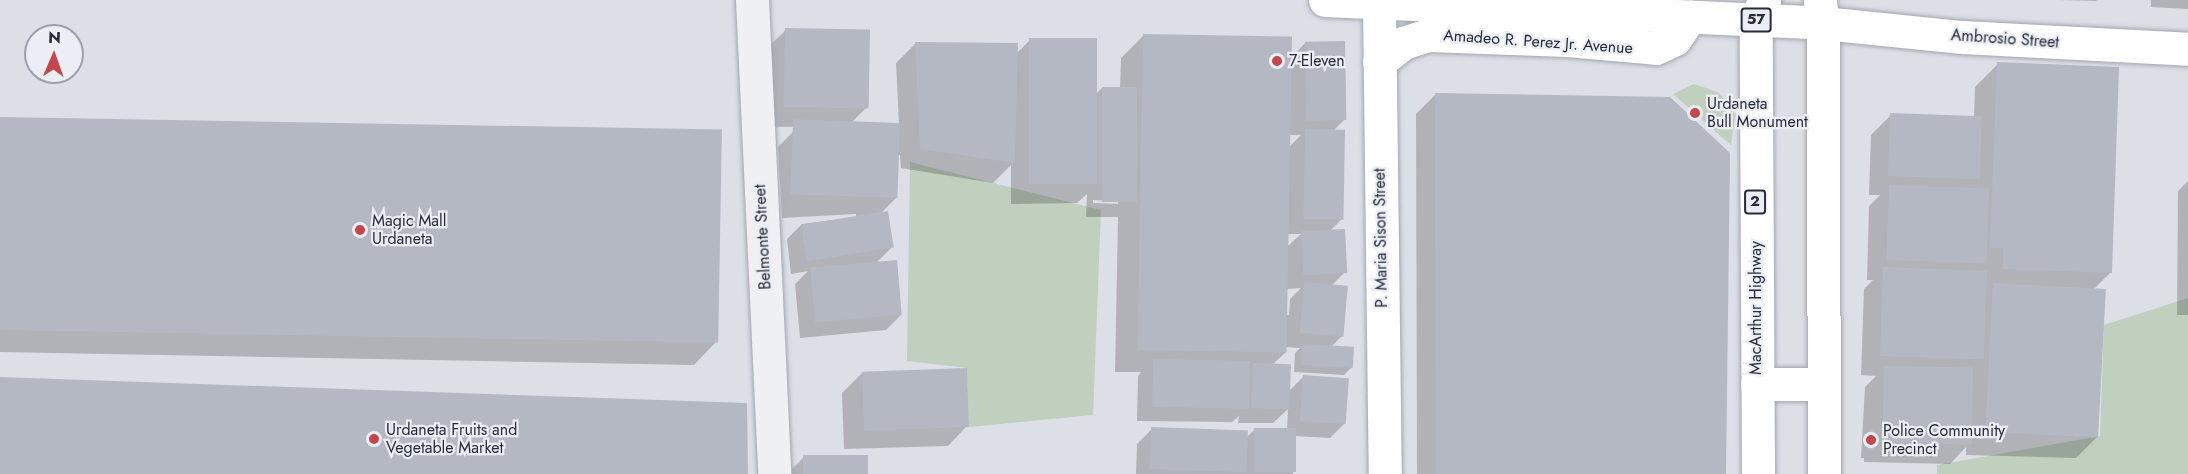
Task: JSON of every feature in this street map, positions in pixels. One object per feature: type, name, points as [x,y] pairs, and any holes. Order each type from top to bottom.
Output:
[{"type":"main road","name":"Amadeo R. Perez Jr. Avenue","points":[[1325,0],[1690,17],[1760,10],[1821,12]]},
{"type":"main road","name":"P. Maria Sison Street","points":[[1379,2],[1385,474]]},
{"type":"main road","name":"MacArthur Highway","points":[[1758,474],[1760,10]]},
{"type":"main road","name":"Ambrosio Street","points":[[1821,12],[1962,37],[2188,49]]},
{"type":"main road","points":[[1821,12],[1824,474]]},
{"type":"main road","name":"Amadeo R. Perez Jr. Avenue","points":[[1379,62],[1403,44],[1428,35],[1567,40],[1656,48],[1675,39],[1690,17]]},
{"type":"main road","points":[[1757,384],[1824,384]]},
{"type":"street","name":"Belmonte Street","points":[[752,0],[774,474]]},
{"type":"green space","points":[[1694,84],[1718,92],[1735,115],[1731,145],[1673,94]]},
{"type":"green space","points":[[910,162],[1101,210],[1093,415],[969,427],[967,368],[907,361]]},
{"type":"green space","points":[[2188,298],[2188,474],[1937,474],[1937,465],[2100,436],[2104,325]]},
{"type":"building","points":[[785,28],[870,29],[869,108],[784,107]]},
{"type":"building","points":[[1143,34],[1292,37],[1286,353],[1137,350]]},
{"type":"building","points":[[1029,38],[1097,38],[1097,184],[1029,184]]},
{"type":"building","points":[[1345,41],[1346,120],[1306,121],[1305,42]]},
{"type":"building","points":[[915,42],[1018,43],[1015,163],[920,149]]},
{"type":"building","points":[[1997,62],[2119,67],[2112,273],[2003,269],[2003,248],[1990,248]]},
{"type":"building","points":[[1102,87],[1137,87],[1137,202],[1102,202]]},
{"type":"building","points":[[1435,93],[1670,97],[1730,153],[1726,474],[1436,474]]},
{"type":"building","points":[[1890,113],[1982,116],[1980,179],[1888,176]]},
{"type":"building","name":"Magic Mall Urdaneta","points":[[0,117],[722,130],[718,343],[0,330]]},
{"type":"building","points":[[793,119],[900,123],[897,198],[790,194]]},
{"type":"building","points":[[1305,129],[1345,130],[1343,220],[1303,219]]},
{"type":"building","points":[[1889,185],[1989,188],[1986,263],[1886,260]]},
{"type":"building","points":[[888,211],[894,248],[807,261],[801,225]]},
{"type":"building","points":[[1345,229],[1347,273],[1303,275],[1301,231]]},
{"type":"building","points":[[897,260],[902,315],[815,322],[810,268]]},
{"type":"building","points":[[1883,267],[1987,271],[1984,360],[1880,356]]},
{"type":"building","points":[[1304,282],[1348,286],[1343,337],[1300,333]]},
{"type":"building","points":[[1993,283],[2106,289],[2098,438],[1985,432]]},
{"type":"building","points":[[1302,344],[1354,347],[1353,368],[1301,365]]},
{"type":"building","points":[[1153,359],[1250,361],[1249,409],[1152,407]]},
{"type":"building","points":[[1253,363],[1291,364],[1289,409],[1251,408]]},
{"type":"building","points":[[1884,366],[1973,368],[1972,445],[1883,443]]},
{"type":"building","points":[[967,368],[969,427],[864,431],[862,372]]},
{"type":"building","points":[[1303,375],[1349,378],[1346,424],[1300,421]]},
{"type":"building","name":"Urdaneta Fruits and Vegetable Market","points":[[0,377],[747,403],[748,474],[0,474]]},
{"type":"building","points":[[1151,427],[1248,430],[1246,472],[1150,469]]},
{"type":"building","points":[[1254,428],[1296,428],[1296,472],[1254,472]]},
{"type":"building","name":"Police Community Precinct","points":[[1869,429],[1874,429],[1874,450],[1868,450]]},
{"type":"building","points":[[803,455],[868,455],[868,474],[803,474]]},
{"type":"place","name":"7-Eleven","points":[[1277,61]]},
{"type":"place","name":"Urdaneta Bull Monument","points":[[1695,113]]},
{"type":"place","name":"Magic Mall Urdaneta","points":[[360,230]]},
{"type":"place","name":"Urdaneta Fruits and Vegetable Market","points":[[374,439]]},
{"type":"place","name":"Police Community Precinct","points":[[1871,440]]}]
